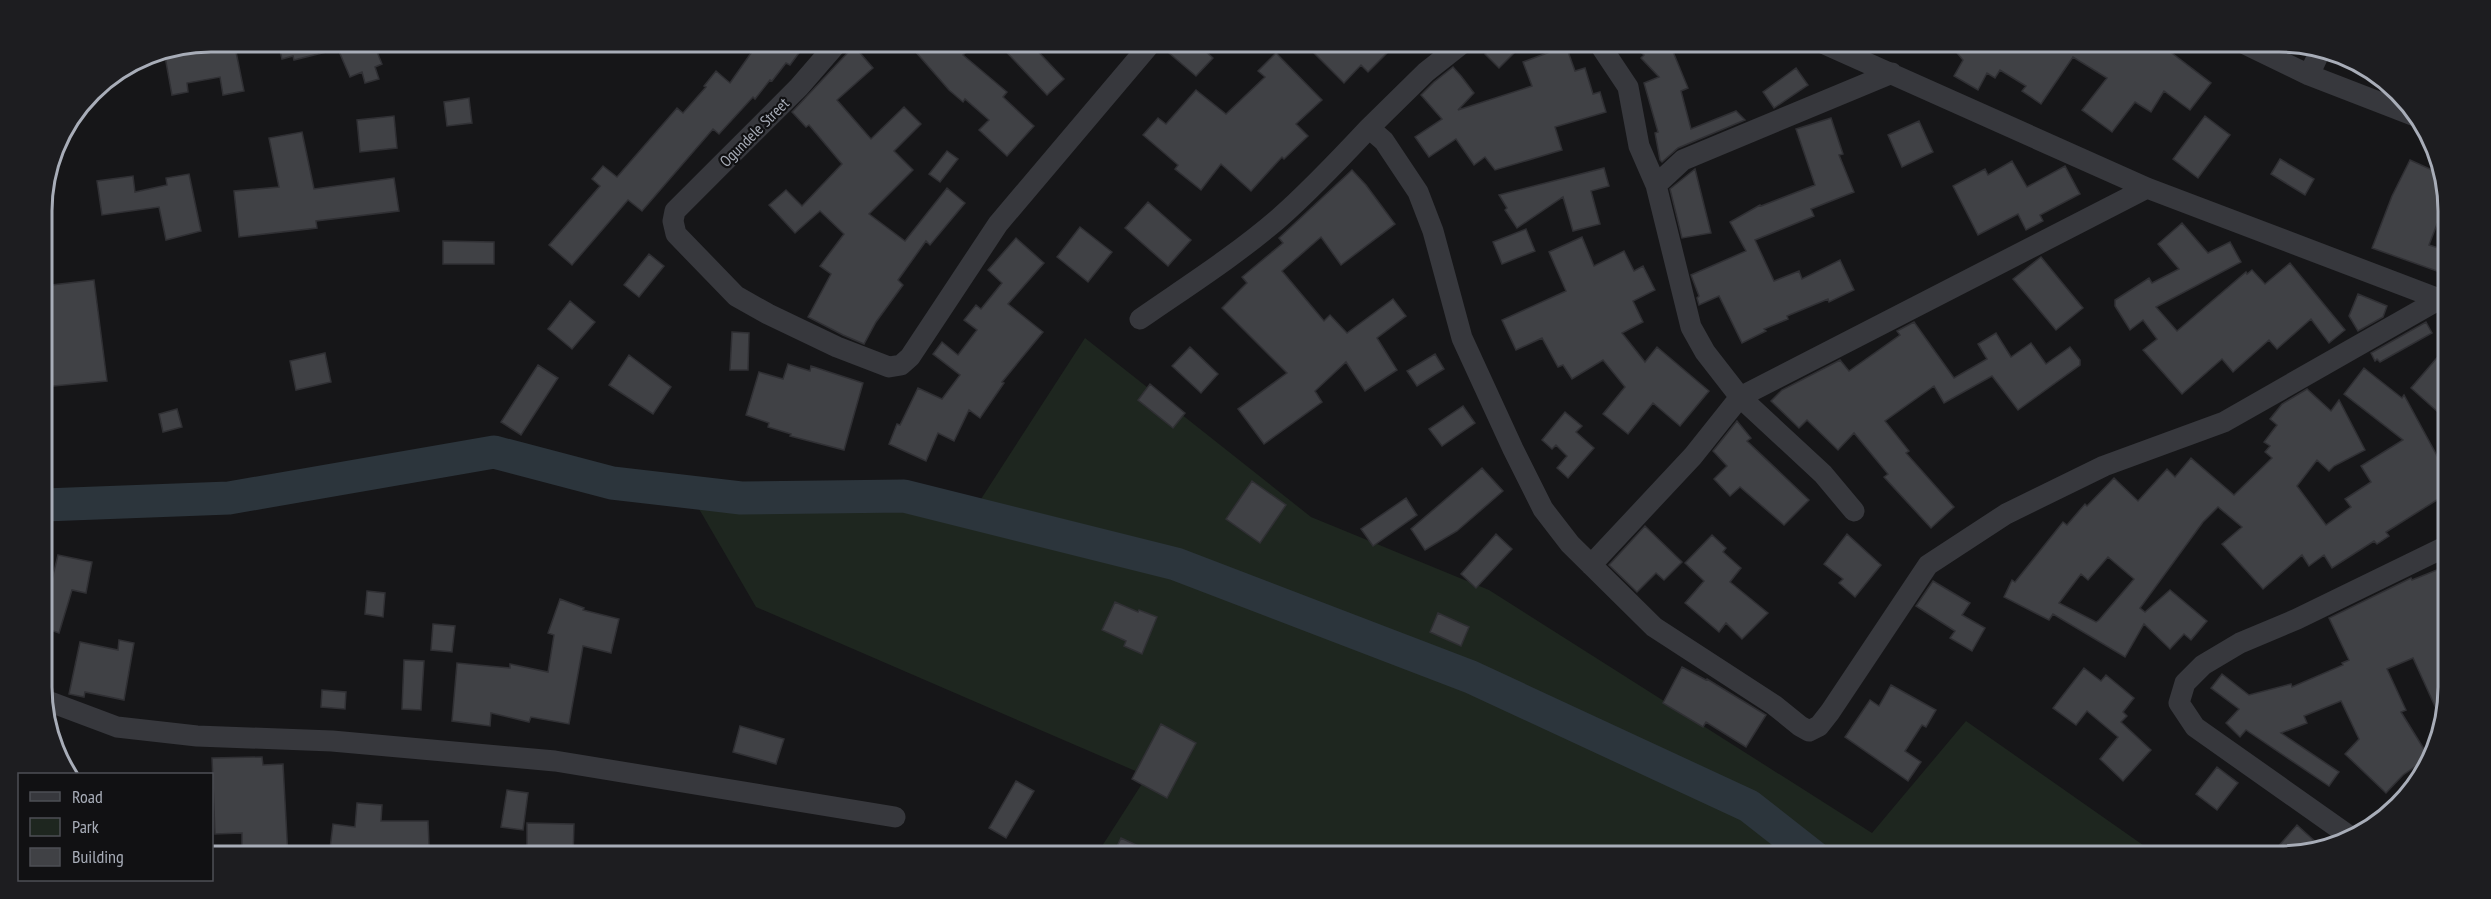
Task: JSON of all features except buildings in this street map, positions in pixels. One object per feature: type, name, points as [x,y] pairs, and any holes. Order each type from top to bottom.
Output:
[{"type":"street","points":[[1140,319],[1250,242],[1279,218],[1333,167],[1426,72],[1451,52]]},
{"type":"street","points":[[1605,52],[1628,87],[1639,146],[1656,185],[1691,327],[1705,352],[1740,397],[1823,474],[1854,511]]},
{"type":"street","points":[[1844,52],[2147,188],[2439,299]]},
{"type":"street","points":[[2262,52],[2309,75],[2403,111]]},
{"type":"street","name":"Ogundele Street","points":[[829,53],[799,87],[675,211],[672,221],[676,234],[736,296],[837,347],[889,367],[901,365],[910,357],[1004,216],[1143,53]]},
{"type":"street","points":[[2309,75],[2317,58]]},
{"type":"street","points":[[1656,185],[1683,160],[1892,73]]},
{"type":"street","points":[[1369,128],[1384,141],[1418,192],[1433,231],[1462,338],[1543,508],[1570,544],[1654,627],[1774,705],[1809,731],[1814,730],[1830,712],[1929,565],[2006,514],[2104,466],[2224,422],[2439,304]]},
{"type":"street","points":[[1591,565],[1693,456],[1740,397],[2147,188]]},
{"type":"street","points":[[2344,832],[2195,727],[2179,703],[2185,683],[2203,665],[2240,643],[2297,619],[2439,550]]},
{"type":"street","points":[[54,703],[117,727],[197,736],[332,741],[555,761],[895,817]]},
{"type":"green space","points":[[1085,338],[1311,517],[1489,590],[1872,833],[1966,721],[2144,846],[1102,846],[1147,776],[756,607],[684,483],[972,513]]},
{"type":"waterway","points":[[52,505],[229,498],[494,452],[612,483],[741,498],[904,496],[1176,564],[1471,677],[1749,806],[1800,846]]}]
